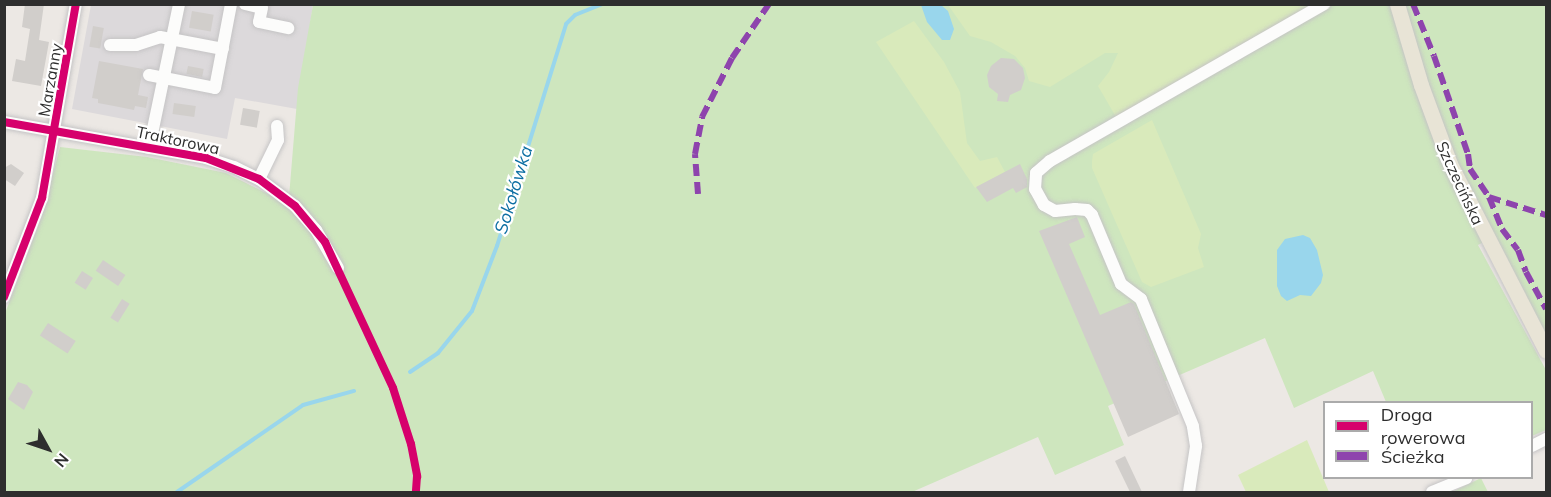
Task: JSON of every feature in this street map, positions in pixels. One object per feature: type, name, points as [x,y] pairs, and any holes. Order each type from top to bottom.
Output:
[{"type":"main road","name":"Szczecińska","points":[[1397,4],[1420,86],[1450,164],[1546,351]]},
{"type":"street","name":"Marzanny","points":[[4,297],[42,198],[76,4]]},
{"type":"street","points":[[149,148],[179,4]]},
{"type":"street","points":[[149,75],[215,88],[231,4]]},
{"type":"street","points":[[244,4],[262,8],[259,22],[288,28]]},
{"type":"street","points":[[1189,492],[1196,446],[1193,426],[1141,299],[1121,284],[1088,210],[1055,211],[1044,205],[1035,189],[1036,173],[1050,161],[1324,4]]},
{"type":"street","points":[[110,45],[136,45],[160,37],[223,49]]},
{"type":"street","name":"Traktorowa","points":[[4,122],[207,158],[259,179],[278,191],[306,217],[325,242],[338,268]]},
{"type":"street","points":[[259,179],[278,140],[277,126]]},
{"type":"street","points":[[1432,492],[1461,479]]},
{"type":"shaded area","points":[[91,5],[313,5],[297,109],[235,98],[227,139],[72,109]]},
{"type":"green space","points":[[313,5],[1546,5],[1546,338],[1492,238],[1478,245],[1546,370],[1546,430],[1533,436],[1533,401],[1386,401],[1373,371],[1294,408],[1265,338],[1108,406],[1124,445],[1055,475],[1038,437],[912,492],[5,492],[4,316],[42,216],[60,147],[147,157],[226,173],[278,199],[288,209],[298,88]]},
{"type":"green space","points":[[948,5],[1316,5],[1116,117],[1098,86],[1109,72],[1118,53],[1105,53],[1050,87],[1029,81],[1025,68],[1015,56],[991,42],[970,36]]},
{"type":"green space","points":[[914,21],[944,62],[960,92],[967,143],[980,161],[997,157],[1005,172],[975,188],[876,42]]},
{"type":"green space","points":[[1152,120],[1201,234],[1198,248],[1204,267],[1151,287],[1142,282],[1092,168],[1092,161],[1093,154]]},
{"type":"green space","points":[[1307,440],[1329,492],[1246,492],[1238,475]]},
{"type":"green space","points":[[1482,479],[1488,492],[1452,492]]},
{"type":"water","points":[[921,5],[941,5],[948,11],[954,29],[950,40],[942,40],[927,22]]},
{"type":"water","points":[[1303,235],[1310,238],[1317,250],[1323,275],[1321,283],[1311,296],[1300,295],[1287,301],[1281,296],[1277,286],[1277,250],[1285,239]]},
{"type":"building","points":[[25,4],[44,4],[39,40],[49,42],[41,86],[12,81],[16,59],[25,61],[30,29],[22,27]]},
{"type":"building","points":[[192,11],[214,15],[211,32],[189,28]]},
{"type":"building","points":[[93,26],[104,28],[100,49],[89,47]]},
{"type":"building","points":[[1001,58],[1014,59],[1023,68],[1025,78],[1021,90],[1010,95],[1008,102],[997,101],[998,94],[989,87],[987,75],[991,66]]},
{"type":"building","points":[[99,61],[143,69],[138,95],[148,97],[146,108],[135,106],[134,110],[98,103],[98,99],[92,98]]},
{"type":"building","points":[[188,66],[204,69],[202,77],[186,74]]},
{"type":"building","points":[[174,103],[196,106],[194,117],[172,114]]},
{"type":"building","points":[[243,108],[260,111],[257,128],[240,125]]},
{"type":"building","points":[[11,164],[24,173],[15,186],[4,179],[4,168]]},
{"type":"building","points":[[1020,164],[1027,179],[1027,187],[1016,193],[1013,188],[987,202],[976,187]]},
{"type":"building","points":[[1077,217],[1085,237],[1069,244],[1100,315],[1131,302],[1134,304],[1179,414],[1128,437],[1039,231]]},
{"type":"building","points":[[103,260],[125,275],[118,286],[96,271]]},
{"type":"building","points":[[82,271],[93,278],[86,290],[75,283]]},
{"type":"building","points":[[122,299],[130,304],[118,322],[110,318]]},
{"type":"building","points":[[48,323],[76,341],[68,354],[40,336]]},
{"type":"building","points":[[18,382],[27,385],[33,392],[24,410],[8,399]]},
{"type":"building","points":[[1125,456],[1142,492],[1130,492],[1115,461]]},
{"type":"waterway","name":"Sokołówka","points":[[410,372],[438,353],[472,311],[497,246],[566,24],[575,15],[602,4]]},
{"type":"waterway","name":"Sokołówka","points":[[177,492],[303,405],[354,391]]},
{"type":"marked path","points":[[698,194],[695,154],[702,117],[732,58],[769,4]]},
{"type":"marked path","points":[[1413,4],[1434,56],[1468,154],[1470,169],[1489,197],[1502,229],[1518,250],[1526,272],[1546,309]]},
{"type":"marked path","points":[[1489,197],[1546,215]]},
{"type":"cycle path","points":[[4,297],[42,198],[76,4]]},
{"type":"cycle path","points":[[4,122],[206,158],[259,179],[295,206],[325,242],[393,388],[411,444],[417,476],[416,492]]}]
